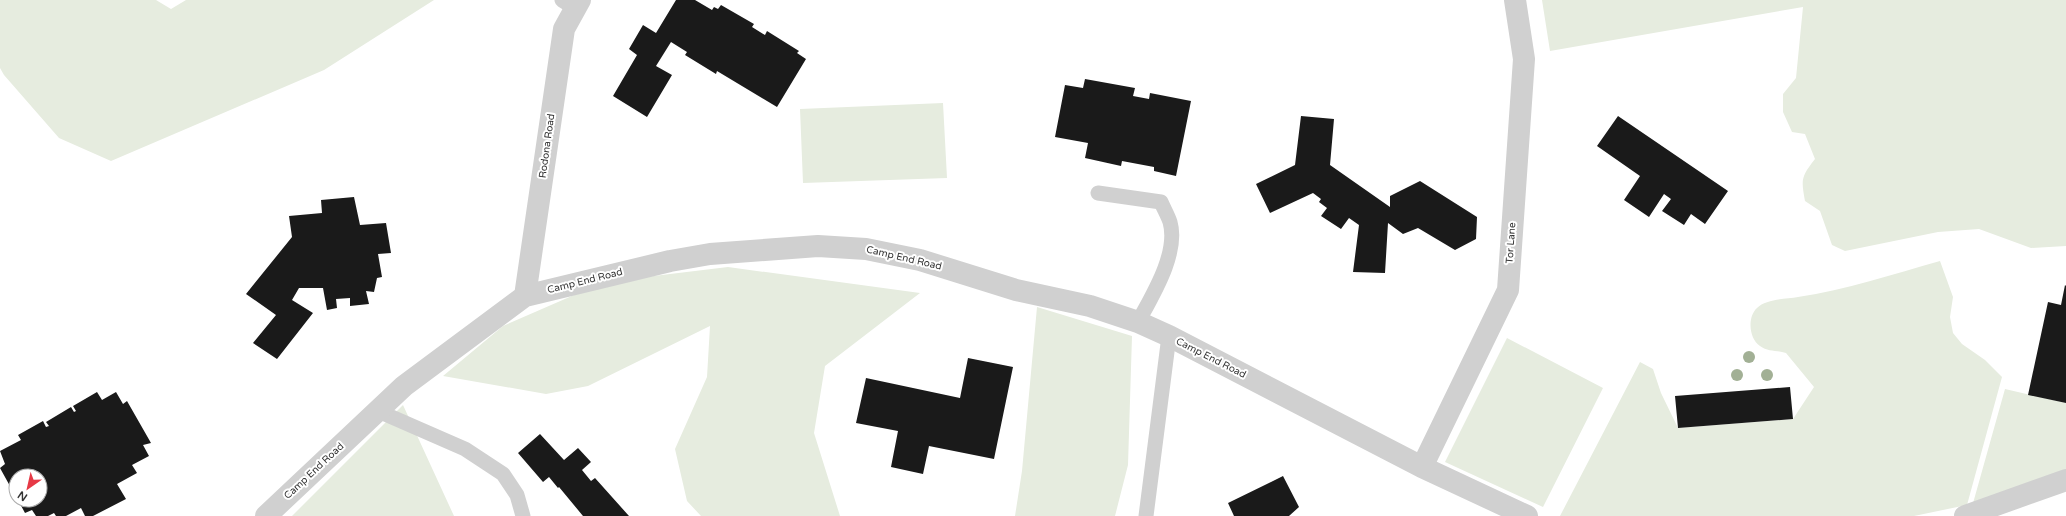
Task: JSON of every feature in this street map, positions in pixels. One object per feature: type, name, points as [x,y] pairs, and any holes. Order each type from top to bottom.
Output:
[{"type":"street","name":"Tor Lane","points":[[1422,467],[1508,290],[1524,59],[1515,0]]},
{"type":"street","name":"Rodona Road","points":[[525,296],[564,29],[572,3]]},
{"type":"street","name":"Camp End Road","points":[[266,516],[404,386],[525,296],[690,257],[710,254],[818,246],[866,249],[920,260],[1016,290],[1090,306],[1138,322],[1169,336],[1422,467],[1527,516]]},
{"type":"street","points":[[1965,516],[2066,480]]},
{"type":"lane","points":[[1098,193],[1161,202],[1170,223],[1170,250],[1161,279],[1138,322]]},
{"type":"lane","points":[[1146,516],[1149,503],[1169,336]]},
{"type":"lane","points":[[378,411],[465,449],[503,474],[517,495],[523,516]]},
{"type":"shaded area","points":[[0,0],[156,0],[171,9],[186,0],[434,0],[324,70],[111,161],[59,138],[4,75],[0,68]]},
{"type":"shaded area","points":[[1542,0],[2066,0],[2066,246],[2031,248],[1979,229],[1938,232],[1845,251],[1832,245],[1820,211],[1805,201],[1803,178],[1815,159],[1805,134],[1792,132],[1783,112],[1783,94],[1796,78],[1803,7],[1550,51]]},
{"type":"shaded area","points":[[943,103],[947,178],[803,183],[800,109]]},
{"type":"shaded area","points":[[1940,261],[1953,297],[1950,317],[1953,333],[1962,344],[1985,360],[2002,377],[1967,505],[1914,516],[1560,516],[1640,362],[1653,369],[1661,393],[1678,428],[1793,419],[1814,387],[1786,353],[1766,349],[1756,343],[1753,338],[1751,322],[1757,308],[1771,301],[1834,290]]},
{"type":"shaded area","points":[[728,267],[920,293],[825,366],[814,433],[840,516],[701,516],[687,501],[675,449],[707,377],[710,326],[588,386],[546,394],[443,376],[503,326],[604,282]]},
{"type":"shaded area","points":[[1037,307],[1132,336],[1128,465],[1115,516],[1015,516],[1022,471]]},
{"type":"shaded area","points":[[1507,338],[1603,388],[1543,507],[1445,462]]},
{"type":"shaded area","points":[[2005,389],[2066,403],[2066,480],[1970,514]]},
{"type":"shaded area","points":[[403,405],[454,516],[292,516]]},
{"type":"building","points":[[676,0],[695,0],[712,10],[714,7],[718,9],[721,5],[754,24],[752,27],[765,35],[767,31],[799,51],[797,53],[806,59],[777,107],[717,71],[716,74],[685,55],[687,52],[671,42],[656,66],[672,75],[647,117],[613,96],[637,55],[629,49],[643,25],[656,33]]},
{"type":"building","points":[[1085,79],[1135,88],[1133,96],[1149,99],[1150,93],[1191,101],[1176,176],[1154,171],[1154,167],[1122,161],[1121,166],[1085,158],[1088,143],[1055,137],[1065,85],[1083,88]]},
{"type":"building","points":[[1301,116],[1334,119],[1330,165],[1390,207],[1390,196],[1420,181],[1477,217],[1476,239],[1455,250],[1418,228],[1403,234],[1388,223],[1385,273],[1353,272],[1359,225],[1349,218],[1341,229],[1321,216],[1327,208],[1319,202],[1321,199],[1313,193],[1270,213],[1256,184],[1295,165]]},
{"type":"building","points":[[1618,116],[1728,191],[1705,224],[1691,214],[1684,225],[1662,211],[1671,199],[1664,194],[1649,217],[1624,200],[1640,176],[1597,146]]},
{"type":"building","points":[[354,197],[360,225],[386,223],[391,253],[378,254],[382,277],[377,278],[374,292],[366,291],[369,304],[350,306],[350,298],[336,299],[337,308],[327,310],[323,288],[299,288],[292,300],[313,313],[277,359],[253,343],[276,315],[246,294],[292,237],[289,216],[322,213],[321,200]]},
{"type":"building","points":[[2065,285],[2066,403],[2028,395],[2048,302],[2061,305]]},
{"type":"building","points":[[968,358],[1013,367],[994,459],[929,446],[923,474],[891,467],[898,431],[856,423],[866,378],[960,398]]},
{"type":"building","points":[[1790,387],[1793,419],[1678,428],[1675,396]]},
{"type":"building","points":[[97,392],[102,400],[116,392],[123,404],[127,401],[151,443],[143,445],[149,456],[132,465],[137,473],[117,484],[126,499],[93,516],[85,516],[81,508],[66,516],[56,516],[54,513],[48,516],[36,516],[32,510],[25,513],[22,508],[48,508],[48,468],[8,468],[8,482],[0,468],[5,464],[0,451],[21,440],[18,435],[43,421],[46,427],[49,426],[46,422],[71,407],[74,412],[76,411],[73,406]]},
{"type":"building","points":[[540,434],[564,460],[578,448],[591,462],[582,470],[591,481],[595,478],[629,516],[583,516],[549,477],[543,482],[518,453]]},
{"type":"building","points":[[1283,476],[1299,507],[1289,516],[1234,516],[1228,503]]}]
